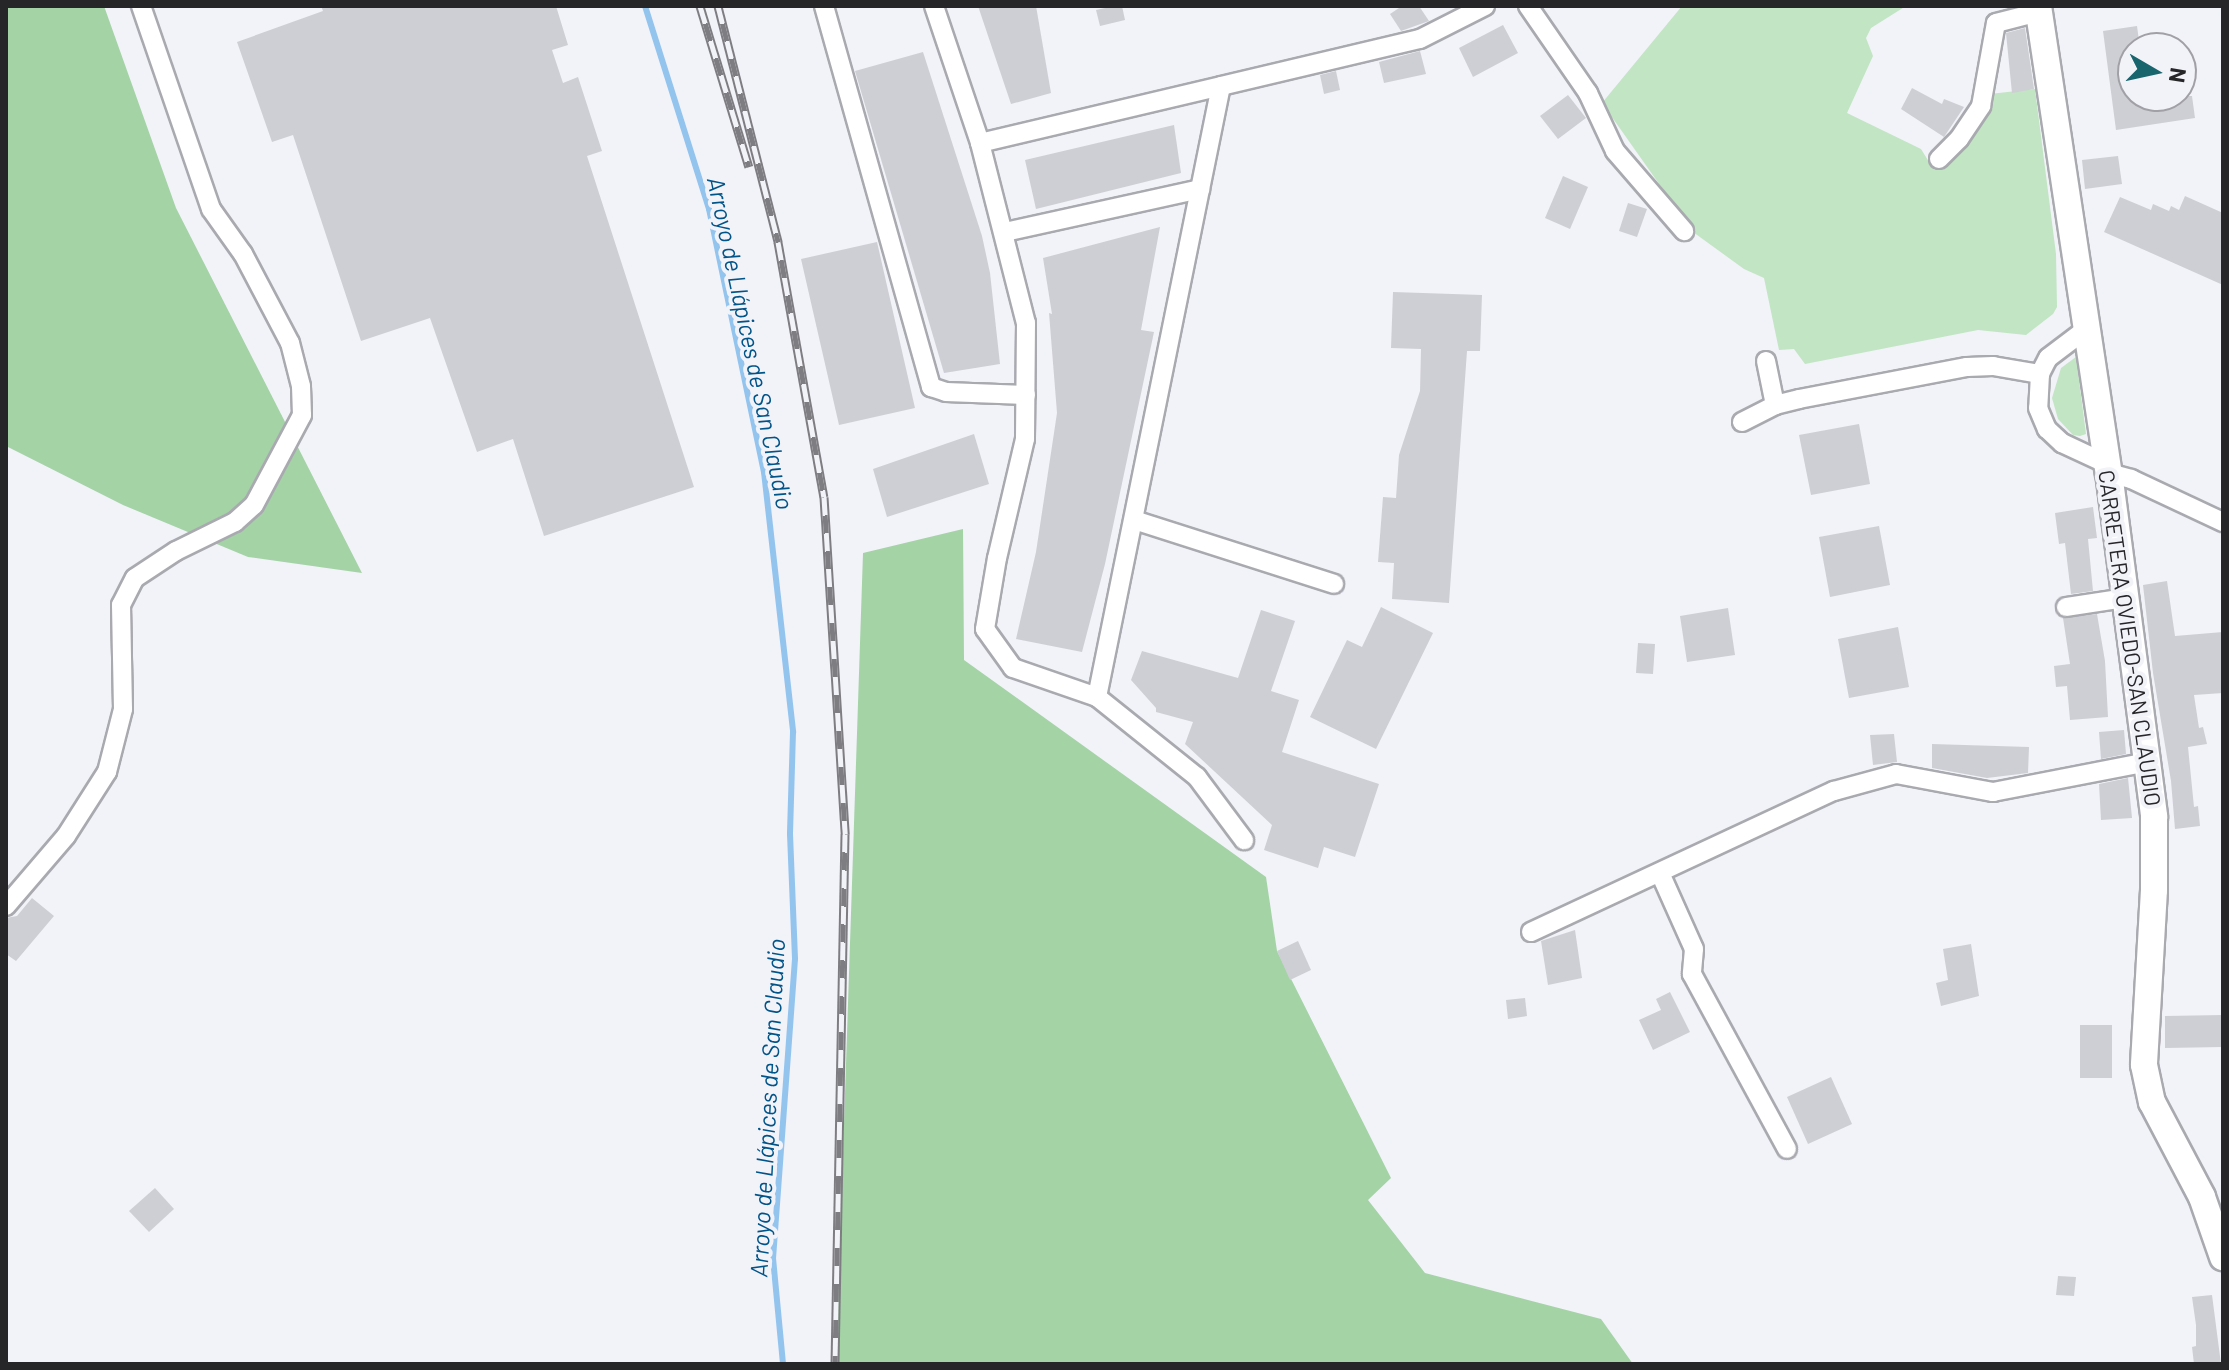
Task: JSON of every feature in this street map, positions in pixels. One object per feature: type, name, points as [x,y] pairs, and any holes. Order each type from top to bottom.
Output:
[{"type":"street","points":[[6,906],[66,836],[107,772],[123,709],[121,605],[135,578],[176,551],[235,522],[254,505],[302,415],[301,386],[290,343],[243,254],[211,209],[141,6]]},
{"type":"street","points":[[824,6],[931,387],[946,392],[1026,395]]},
{"type":"street","points":[[934,6],[980,143],[1026,323],[1025,439],[997,558],[985,629],[1013,668],[1097,697],[1197,777],[1244,840]]},
{"type":"street","points":[[980,143],[1420,39],[1485,6]]},
{"type":"street","points":[[1528,6],[1588,93],[1615,151],[1684,231]]},
{"type":"street","points":[[1939,159],[1959,139],[1981,106],[1996,23],[2038,9]]},
{"type":"street","name":"CARRETERA OVIEDO-SAN CLAUDIO","points":[[2038,9],[2108,468],[2154,817],[2154,890],[2144,1065],[2152,1102],[2202,1197],[2223,1257]]},
{"type":"street","points":[[1097,697],[1221,86]]},
{"type":"street","points":[[1005,232],[1200,189]]},
{"type":"street","points":[[2085,330],[2059,347],[2040,374],[2038,408],[2047,429],[2062,443],[2108,468],[2223,522]]},
{"type":"street","points":[[1766,361],[1775,405]]},
{"type":"street","points":[[1742,422],[1775,405],[1967,367],[1993,366],[2040,374]]},
{"type":"street","points":[[1134,520],[1334,584]]},
{"type":"street","points":[[2066,607],[2125,598]]},
{"type":"street","points":[[1531,932],[1834,791],[1896,774],[1993,792],[2147,762]]},
{"type":"street","points":[[1660,873],[1694,949],[1692,974],[1787,1149]]},
{"type":"green space","points":[[6,6],[104,6],[176,208],[362,573],[248,557],[123,505],[6,446]]},
{"type":"green space","points":[[1682,6],[1906,6],[1871,28],[1866,38],[1873,56],[1847,113],[1921,149],[1934,170],[1953,153],[1990,94],[2035,89],[2056,254],[2057,307],[2053,314],[2026,335],[1978,330],[1805,364],[1794,349],[1779,350],[1764,278],[1744,269],[1693,232],[1602,103]]},
{"type":"green space","points":[[2076,357],[2086,434],[2080,436],[2073,435],[2058,419],[2052,398],[2061,368]]},
{"type":"green space","points":[[963,529],[964,660],[1266,877],[1277,951],[1391,1178],[1368,1200],[1425,1273],[1601,1319],[1633,1364],[836,1364],[863,553]]},
{"type":"building","points":[[321,6],[556,6],[568,45],[552,50],[563,83],[578,77],[602,151],[587,156],[694,487],[544,536],[513,439],[477,452],[430,318],[361,341],[293,135],[272,142],[237,42],[323,11]]},
{"type":"building","points":[[978,6],[1036,6],[1051,93],[1011,104]]},
{"type":"building","points":[[1122,6],[1125,20],[1100,26],[1096,10]]},
{"type":"building","points":[[1402,6],[1419,6],[1429,21],[1401,31],[1390,14]]},
{"type":"building","points":[[1503,25],[1518,53],[1473,77],[1459,48]]},
{"type":"building","points":[[2137,26],[2138,32],[2117,32],[2117,112],[2194,112],[2195,118],[2116,130],[2103,31]]},
{"type":"building","points":[[2025,28],[2034,89],[2012,93],[2006,33]]},
{"type":"building","points":[[1420,51],[1426,74],[1384,83],[1379,62]]},
{"type":"building","points":[[923,52],[982,236],[990,273],[1000,364],[944,373],[855,71]]},
{"type":"building","points":[[1336,71],[1340,90],[1324,94],[1320,75]]},
{"type":"building","points":[[1912,88],[1942,104],[1944,99],[1964,107],[1944,137],[1901,109]]},
{"type":"building","points":[[1568,95],[1586,118],[1558,139],[1540,116]]},
{"type":"building","points":[[1174,125],[1181,173],[1036,209],[1025,160]]},
{"type":"building","points":[[2118,156],[2122,184],[2085,189],[2082,160]]},
{"type":"building","points":[[1563,176],[1588,187],[1570,229],[1545,218]]},
{"type":"building","points":[[2185,196],[2223,213],[2223,285],[2104,232],[2120,197],[2151,210],[2153,204],[2169,211],[2171,206],[2179,210]]},
{"type":"building","points":[[1628,203],[1647,209],[1637,237],[1619,231]]},
{"type":"building","points":[[1160,227],[1141,330],[1154,332],[1105,564],[1082,652],[1016,639],[1036,552],[1057,413],[1049,313],[1052,314],[1043,258]]},
{"type":"building","points":[[877,242],[915,408],[839,425],[801,259]]},
{"type":"building","points":[[1393,292],[1482,295],[1480,351],[1467,351],[1449,603],[1392,599],[1394,563],[1378,562],[1383,497],[1396,498],[1399,455],[1420,391],[1421,349],[1391,348]]},
{"type":"building","points":[[1859,424],[1870,484],[1811,495],[1799,435]]},
{"type":"building","points":[[974,434],[989,484],[887,517],[873,469]]},
{"type":"building","points":[[2093,507],[2097,538],[2088,539],[2093,591],[2071,594],[2065,543],[2059,544],[2055,513]]},
{"type":"building","points":[[1879,526],[1890,585],[1830,597],[1819,537]]},
{"type":"building","points":[[2167,581],[2175,636],[2223,632],[2223,693],[2194,695],[2199,728],[2203,727],[2207,744],[2188,747],[2194,807],[2198,806],[2200,826],[2175,829],[2143,585]]},
{"type":"building","points":[[1381,607],[1433,633],[1376,749],[1310,717],[1347,640],[1362,647]]},
{"type":"building","points":[[1728,608],[1735,655],[1687,662],[1680,616]]},
{"type":"building","points":[[1261,610],[1295,621],[1271,691],[1299,700],[1282,752],[1379,784],[1355,857],[1324,847],[1318,868],[1264,850],[1272,825],[1185,744],[1193,722],[1156,712],[1156,708],[1131,680],[1142,651],[1238,678]]},
{"type":"building","points":[[2097,614],[2105,661],[2108,717],[2070,720],[2067,686],[2056,687],[2054,666],[2070,664],[2063,618]]},
{"type":"building","points":[[1898,627],[1909,687],[1849,698],[1838,639]]},
{"type":"building","points":[[1638,643],[1655,644],[1653,674],[1636,673]]},
{"type":"building","points":[[2124,730],[2126,754],[2101,759],[2099,732]]},
{"type":"building","points":[[1894,734],[1897,762],[1873,765],[1870,735]]},
{"type":"building","points":[[1932,744],[2029,747],[2028,773],[1987,778],[1932,768]]},
{"type":"building","points":[[2128,778],[2132,818],[2101,820],[2099,784]]},
{"type":"building","points":[[32,898],[54,916],[16,961],[6,954],[6,918],[17,916]]},
{"type":"building","points":[[1575,930],[1582,978],[1548,985],[1541,941]]},
{"type":"building","points":[[1298,941],[1311,970],[1290,980],[1277,951]]},
{"type":"building","points":[[1971,944],[1979,996],[1941,1006],[1936,983],[1948,980],[1943,949]]},
{"type":"building","points":[[1670,992],[1690,1032],[1653,1050],[1639,1020],[1661,1010],[1656,999]]},
{"type":"building","points":[[1525,998],[1527,1016],[1508,1019],[1506,1000]]},
{"type":"building","points":[[2223,1015],[2223,1047],[2165,1048],[2165,1016]]},
{"type":"building","points":[[2080,1025],[2112,1025],[2112,1078],[2080,1078]]},
{"type":"building","points":[[1831,1077],[1852,1124],[1808,1144],[1787,1097]]},
{"type":"building","points":[[155,1188],[174,1209],[149,1232],[129,1211]]},
{"type":"building","points":[[2058,1276],[2076,1277],[2074,1296],[2056,1295]]},
{"type":"building","points":[[2212,1295],[2221,1364],[2194,1364],[2192,1347],[2196,1346],[2196,1325],[2192,1297]]},
{"type":"waterway","name":"Arroyo de Llápices de San Claudio","points":[[645,6],[709,209],[764,472],[793,732],[790,834],[795,959],[773,1258],[783,1364]]},
{"type":"railway","points":[[700,6],[749,167]]},
{"type":"railway","points":[[718,6],[778,242],[824,497],[845,834],[835,1364]]}]
